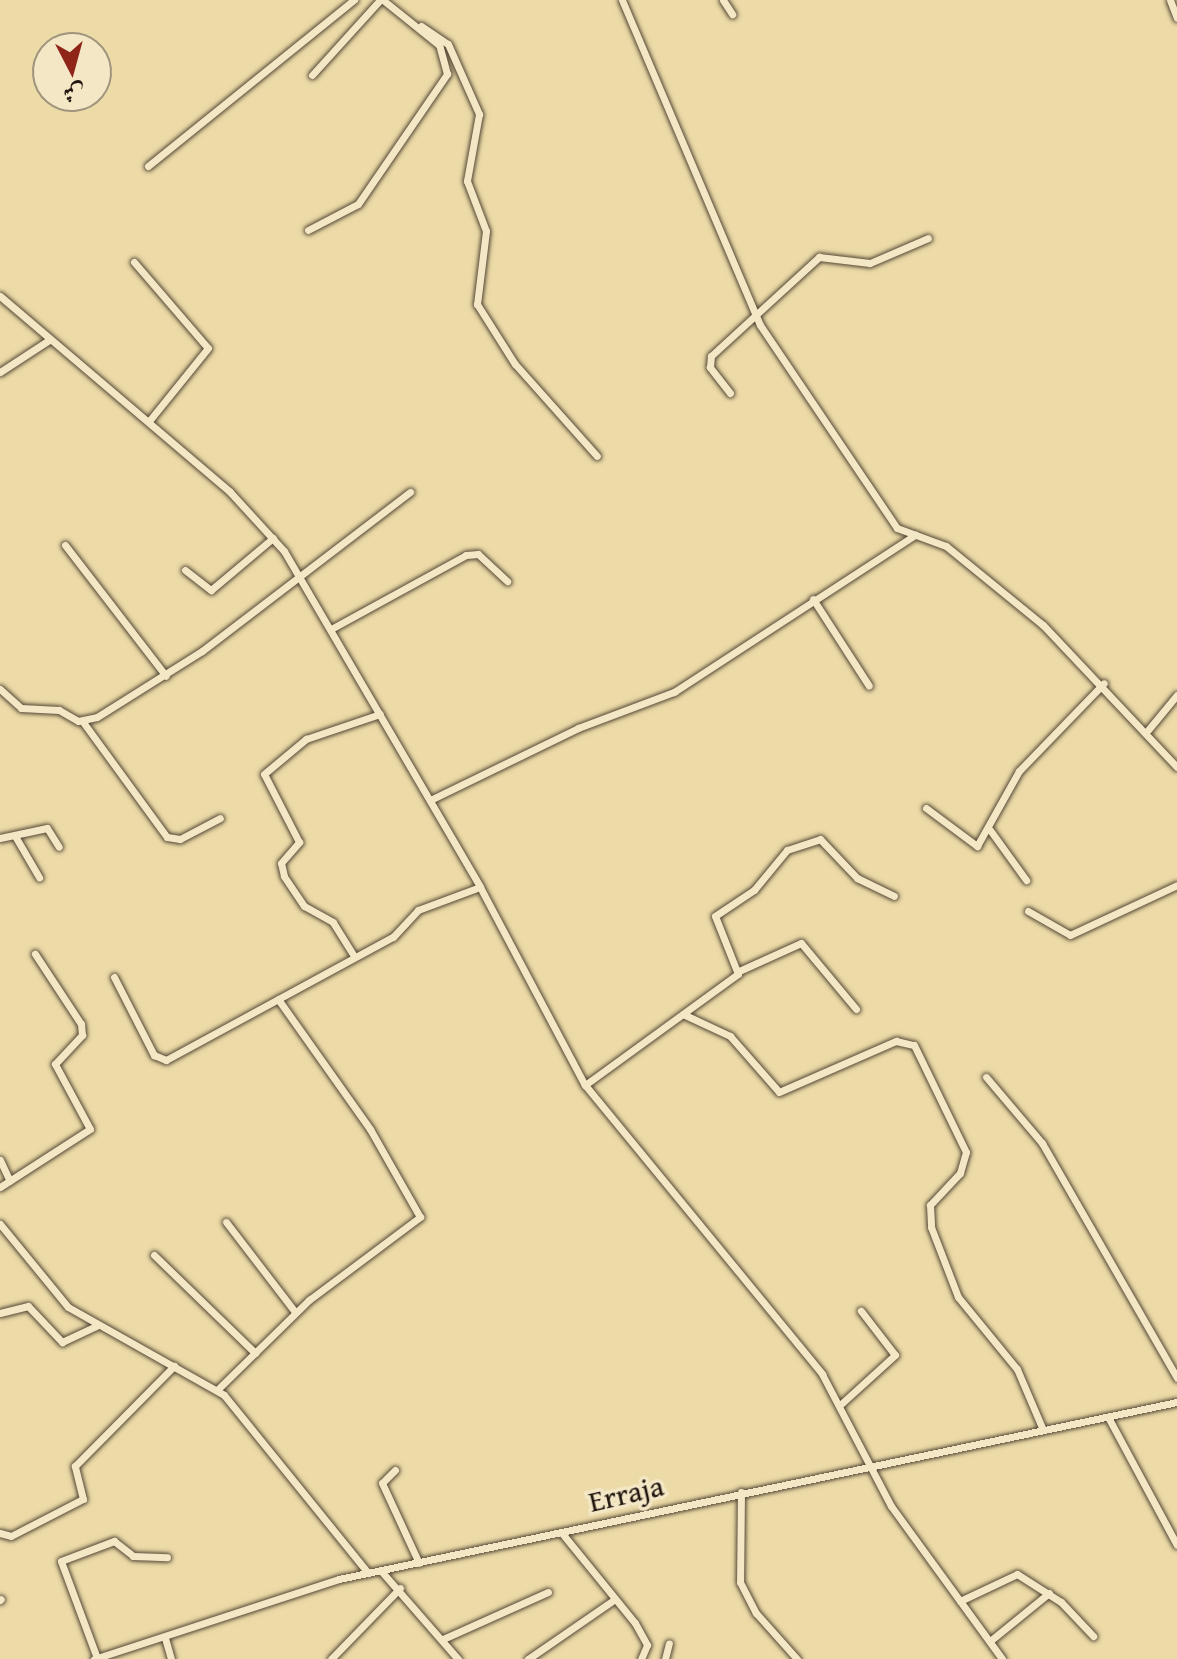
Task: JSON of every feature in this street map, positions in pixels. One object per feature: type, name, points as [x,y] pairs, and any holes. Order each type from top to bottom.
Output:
[{"type":"street","points":[[148,166],[354,0]]},
{"type":"street","points":[[312,75],[381,0],[448,44],[479,114],[467,181],[486,231],[477,304],[515,364],[597,456]]},
{"type":"street","points":[[622,0],[755,313],[897,528],[969,563],[1104,683],[1177,767]]},
{"type":"street","points":[[723,0],[732,14]]},
{"type":"street","points":[[1170,0],[1177,18]]},
{"type":"street","points":[[308,230],[358,204],[442,83],[445,54],[421,26]]},
{"type":"street","points":[[730,393],[709,361],[755,313],[827,254],[870,263],[928,238]]},
{"type":"street","points":[[134,262],[208,348],[149,421]]},
{"type":"street","points":[[0,296],[149,421],[273,538],[302,578],[480,887],[585,1085],[795,1337],[841,1404],[867,1465],[1002,1659]]},
{"type":"street","points":[[0,372],[49,340]]},
{"type":"street","points":[[83,722],[166,676],[302,578],[410,492]]},
{"type":"street","points":[[430,800],[578,728],[674,692],[915,535]]},
{"type":"street","points":[[185,570],[211,590],[273,538]]},
{"type":"street","points":[[65,545],[166,676]]},
{"type":"street","points":[[331,629],[473,553],[507,581]]},
{"type":"street","points":[[813,599],[869,686]]},
{"type":"street","points":[[926,808],[970,846],[990,830],[1019,771],[1104,683]]},
{"type":"street","points":[[0,688],[21,708],[59,710],[83,722],[167,837],[180,839],[220,818]]},
{"type":"street","points":[[1148,730],[1177,695]]},
{"type":"street","points":[[354,956],[333,922],[304,906],[284,876],[281,863],[299,842],[264,774],[306,739],[380,714]]},
{"type":"street","points":[[0,838],[47,828],[59,847]]},
{"type":"street","points":[[990,830],[1026,880]]},
{"type":"street","points":[[15,836],[39,877]]},
{"type":"street","points":[[739,971],[715,916],[804,840],[820,839],[857,878],[894,896]]},
{"type":"street","points":[[1028,911],[1070,935],[1177,885]]},
{"type":"street","points":[[114,977],[162,1060],[398,934],[418,910],[480,887]]},
{"type":"street","points":[[585,1085],[685,1015],[739,971],[801,943],[856,1009]]},
{"type":"street","points":[[0,1187],[90,1126],[55,1064],[82,1035],[81,1024],[35,954]]},
{"type":"street","points":[[217,1390],[295,1312],[420,1217],[370,1129],[278,999]]},
{"type":"street","points":[[685,1015],[730,1036],[779,1092],[896,1041],[914,1045],[966,1152],[960,1173],[930,1205],[931,1227],[958,1297],[1017,1369],[1043,1430]]},
{"type":"street","points":[[986,1077],[1042,1143],[1177,1378]]},
{"type":"street","points":[[0,1160],[10,1181]]},
{"type":"street","points":[[226,1222],[295,1312]]},
{"type":"street","points":[[0,1224],[55,1297],[96,1326],[217,1390],[368,1573]]},
{"type":"street","points":[[154,1255],[255,1353]]},
{"type":"street","points":[[0,1313],[28,1306],[62,1342],[96,1326]]},
{"type":"street","points":[[841,1404],[895,1355],[861,1311]]},
{"type":"street","points":[[0,1533],[11,1536],[83,1499],[75,1466],[174,1366]]},
{"type":"street","name":"Erraja","points":[[96,1659],[368,1573],[867,1465],[1177,1402]]},
{"type":"street","points":[[1108,1417],[1177,1545]]},
{"type":"street","points":[[395,1470],[382,1483],[419,1563]]},
{"type":"street","points":[[741,1492],[740,1582],[756,1613],[797,1659]]},
{"type":"street","points":[[561,1532],[646,1641],[641,1659]]},
{"type":"street","points":[[96,1659],[61,1561],[114,1541],[133,1556],[167,1557]]},
{"type":"street","points":[[382,1572],[400,1588],[458,1659]]},
{"type":"street","points":[[960,1601],[1014,1574],[1049,1593],[1093,1636]]},
{"type":"street","points":[[331,1659],[400,1588]]},
{"type":"street","points":[[443,1639],[548,1592]]},
{"type":"street","points":[[990,1641],[1049,1593]]},
{"type":"street","points":[[528,1659],[612,1601]]},
{"type":"street","points":[[165,1638],[171,1659]]},
{"type":"street","points":[[665,1659],[669,1643]]}]
